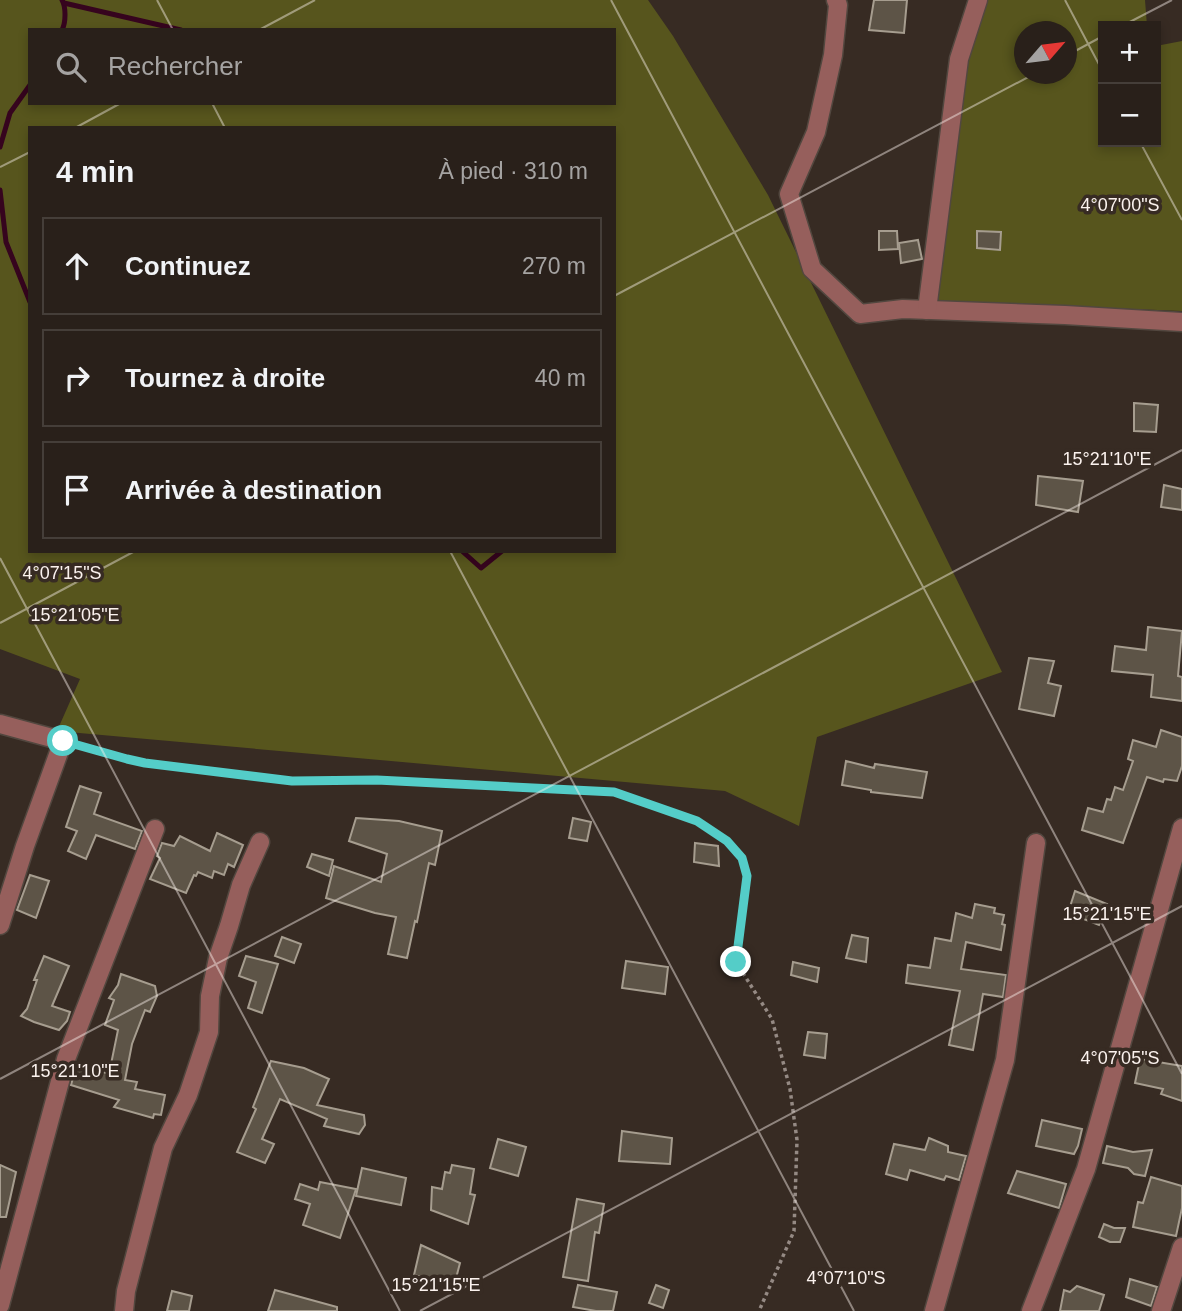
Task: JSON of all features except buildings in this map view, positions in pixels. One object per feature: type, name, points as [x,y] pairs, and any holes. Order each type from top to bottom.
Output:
[{"type":"street","points":[[836,0],[838,5],[833,55],[816,132],[789,194],[812,269],[860,314],[903,309],[1182,322]]},
{"type":"street","points":[[928,310],[959,59],[978,0]]},
{"type":"street","points":[[0,724],[63,741],[0,925]]},
{"type":"street","points":[[1031,1311],[1086,1169],[1182,828]]},
{"type":"street","points":[[0,1305],[66,1059],[155,829]]},
{"type":"street","points":[[124,1311],[126,1291],[163,1147],[188,1095],[209,1032],[210,996],[218,958],[241,885],[260,842]]},
{"type":"street","points":[[934,1311],[1004,1060],[1036,843]]},
{"type":"street","points":[[1161,1311],[1182,1247]]},
{"type":"path","points":[[63,741],[145,763],[292,781],[377,780],[614,792],[697,821],[727,841],[742,858],[747,876],[736,962],[772,1020],[790,1089],[797,1140],[794,1231],[759,1311]]},
{"type":"shaded area","points":[[0,0],[648,0],[673,36],[768,195],[1002,672],[817,737],[799,826],[725,791],[57,731],[80,679],[0,649]]},
{"type":"shaded area","points":[[987,0],[1145,0],[1147,21],[1098,21],[1098,147],[1161,147],[1161,45],[1182,41],[1182,311],[938,301],[967,61]]},
{"type":"waterway","points":[[62,0],[65,15],[63,28]]},
{"type":"waterway","points":[[64,3],[172,28]]},
{"type":"waterway","points":[[0,147],[10,113],[28,88]]},
{"type":"waterway","points":[[0,190],[6,242],[28,297]]},
{"type":"waterway","points":[[464,553],[481,568],[500,553]]},
{"type":"route","points":[[63,741],[145,763],[292,781],[377,780],[614,792],[697,821],[727,841],[742,858],[747,876],[736,962]]}]
